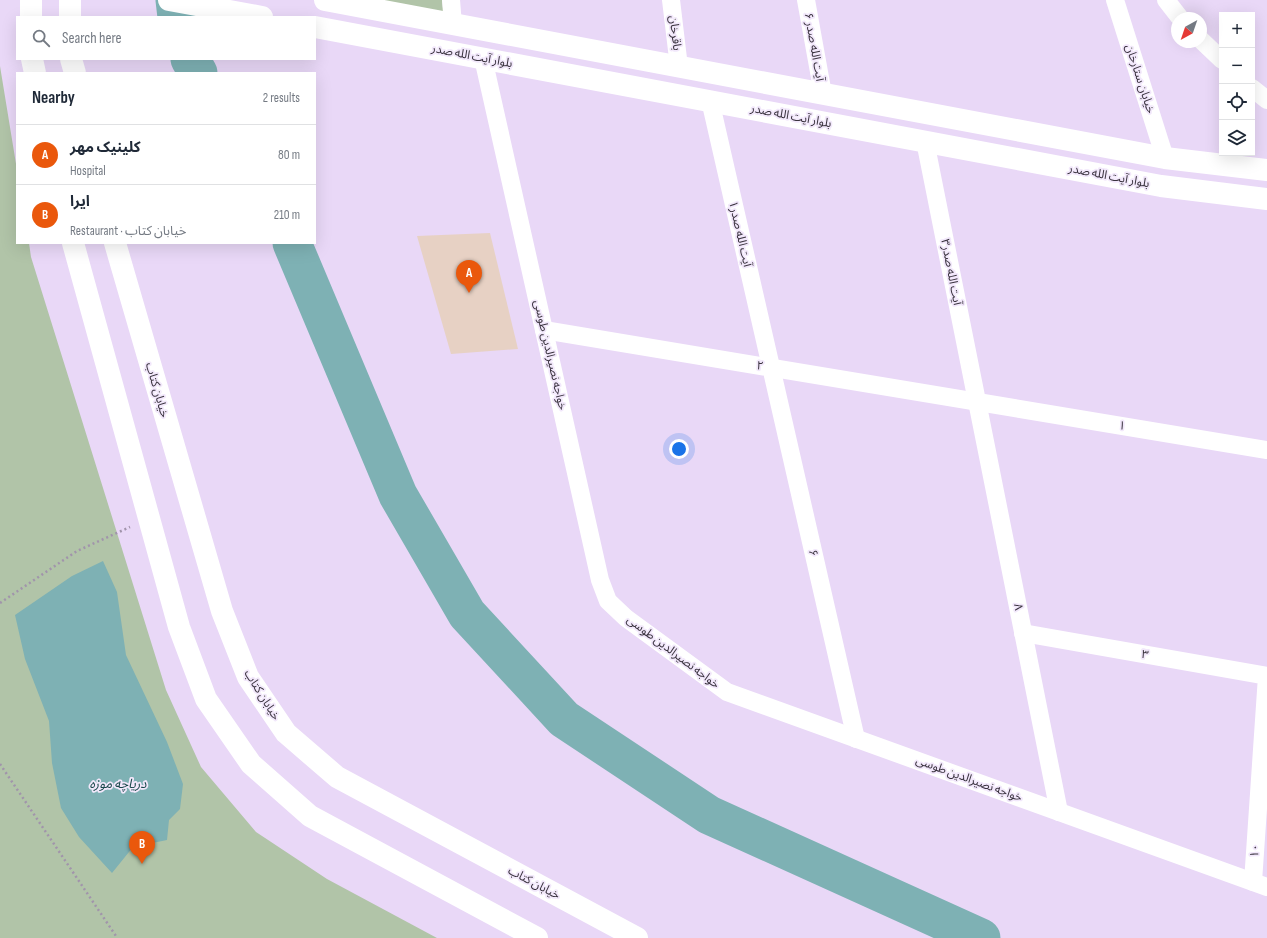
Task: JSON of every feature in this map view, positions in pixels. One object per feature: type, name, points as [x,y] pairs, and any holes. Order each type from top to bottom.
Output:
[{"type":"main road","points":[[31,0],[31,16]]},
{"type":"main road","points":[[70,0],[70,16]]},
{"type":"main road","points":[[169,0],[257,16]]},
{"type":"main road","points":[[325,0],[1165,158],[1267,170]]},
{"type":"main road","name":"بلوار آیت الله صدر","points":[[316,27],[710,100],[1161,186],[1267,199]]},
{"type":"main road","points":[[32,60],[35,72]]},
{"type":"main road","points":[[72,60],[75,72]]},
{"type":"main road","points":[[73,244],[179,627],[206,699],[251,764],[310,816],[537,938]]},
{"type":"main road","name":"خیابان کتاب","points":[[115,244],[222,611],[248,677],[286,732],[337,777],[637,938]]},
{"type":"street","points":[[451,0],[453,24]]},
{"type":"street","name":"باقرخان","points":[[671,0],[679,67]]},
{"type":"street","name":"آیت الله صدر ۶","points":[[806,0],[823,94]]},
{"type":"street","name":"خیابان ستارخان","points":[[1114,0],[1165,158]]},
{"type":"street","points":[[1166,0],[1175,12]]},
{"type":"street","points":[[1207,46],[1219,57]]},
{"type":"street","name":"خواجه نصیرالدین طوسی","points":[[483,58],[600,580],[608,602],[626,618],[727,692],[1260,884]]},
{"type":"street","points":[[1255,90],[1267,100]]},
{"type":"street","name":"۱آیت الله صدر","points":[[710,100],[771,368]]},
{"type":"street","name":"۳آیت الله صدر","points":[[925,141],[977,402]]},
{"type":"street","name":"۲","points":[[544,330],[977,402]]},
{"type":"street","name":"۶","points":[[771,368],[856,739]]},
{"type":"street","name":"۱‍","points":[[977,402],[1267,450]]},
{"type":"street","name":"۸","points":[[977,402],[1059,812]]},
{"type":"street","name":"۳","points":[[1023,633],[1267,676]]},
{"type":"street","name":"۱۰","points":[[1260,884],[1267,676]]},
{"type":"path","points":[[0,603],[77,551],[148,519]]},
{"type":"path","points":[[0,764],[116,936],[115,938]]},
{"type":"shaded area","points":[[350,0],[442,0],[444,17]]},
{"type":"shaded area","points":[[0,66],[16,164],[16,244],[29,244],[31,257],[166,690],[201,767],[256,832],[327,879],[437,938],[0,938]]},
{"type":"shaded area","points":[[490,233],[518,349],[451,354],[417,236]]},
{"type":"water","name":"دریاچه موزه","points":[[103,561],[117,592],[126,655],[167,742],[183,784],[180,809],[169,820],[167,840],[133,847],[112,873],[79,837],[61,808],[52,763],[49,721],[25,659],[15,615],[72,576]]},
{"type":"waterway","points":[[175,0],[177,16]]},
{"type":"waterway","points":[[191,60],[197,72]]},
{"type":"waterway","points":[[292,244],[398,495],[467,614],[564,719],[709,815],[981,938]]},
{"type":"place","name":"کلینیک مهر","points":[[469,293]]},
{"type":"place","name":"ایرا","points":[[142,864]]}]
